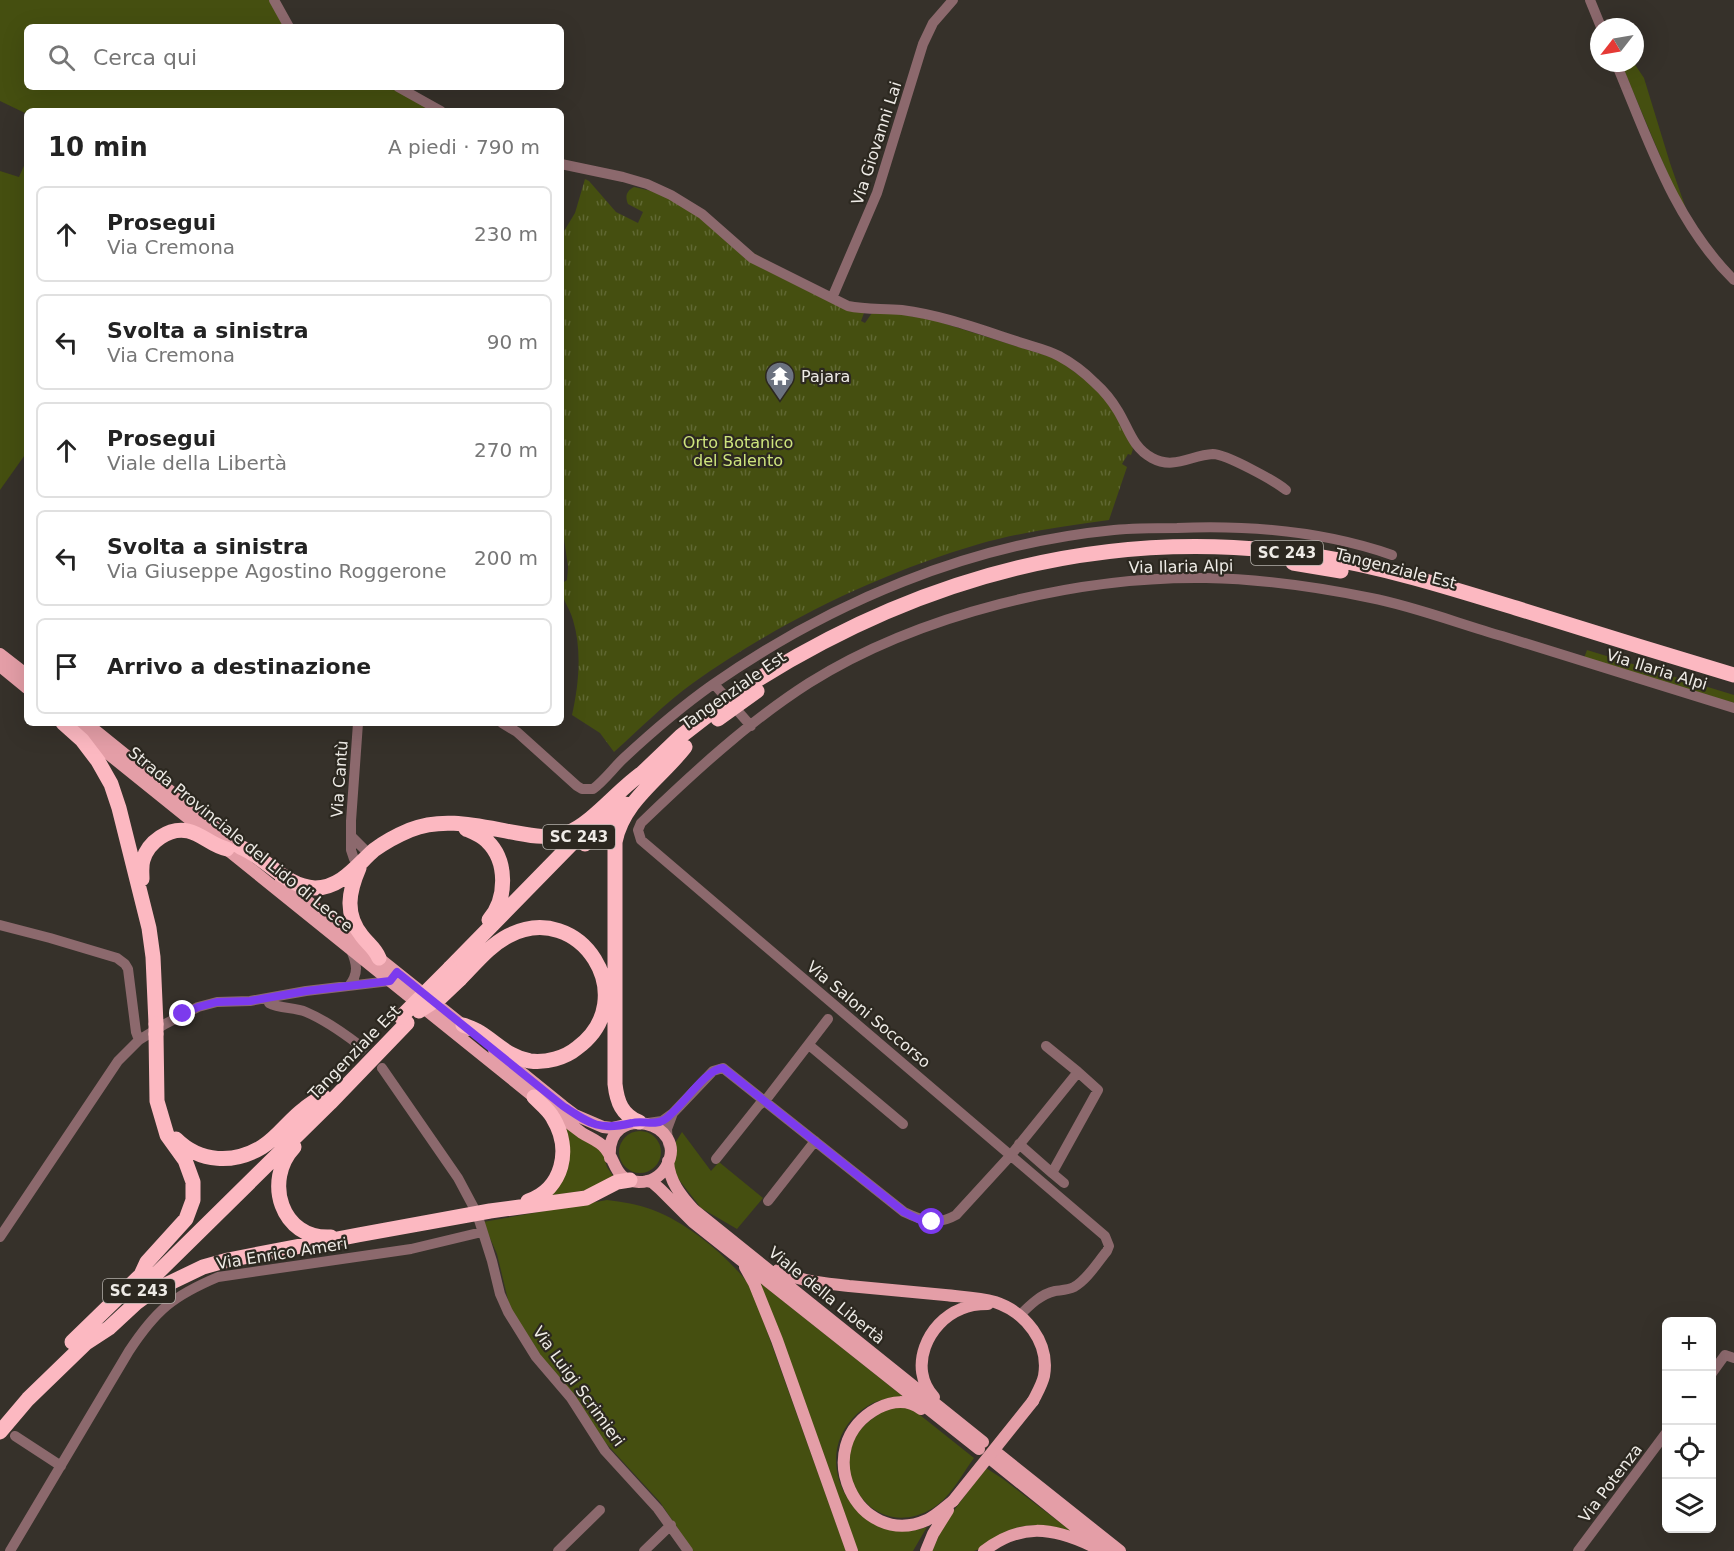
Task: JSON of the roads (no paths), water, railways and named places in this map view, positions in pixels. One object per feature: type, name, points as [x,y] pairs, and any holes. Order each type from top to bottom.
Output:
[{"type":"highway","name":"Tangenziale Est","points":[[453,971],[681,736],[715,716],[777,667],[877,614],[982,576],[1050,560],[1143,549],[1194,547],[1246,549],[1316,556],[1380,569],[1473,595],[1734,675]]},
{"type":"highway","name":"Tangenziale Est","points":[[753,688],[880,624],[921,606],[987,584],[1097,562],[1183,556],[1239,557],[1302,564],[1375,578],[1734,686]]},
{"type":"highway","name":"Tangenziale Est","points":[[8,1434],[28,1399],[416,1008],[427,984],[453,971],[715,716]]},
{"type":"highway","points":[[66,726],[90,749],[111,784],[123,823],[142,897],[153,957],[157,1101],[167,1135],[185,1160],[193,1182],[193,1200],[186,1219],[147,1262],[141,1275]]},
{"type":"highway","points":[[638,1123],[630,1118],[617,1100],[615,1084],[615,842],[618,826],[627,810],[685,747]]},
{"type":"highway","points":[[142,897],[143,861],[153,844],[168,833],[186,831],[216,847],[254,852],[286,878],[307,887],[329,886],[339,882],[400,835],[413,829],[457,822],[540,837],[560,835],[579,826],[630,781],[645,771]]},
{"type":"highway","points":[[436,824],[465,828],[486,840],[496,854],[501,868],[501,896],[494,915],[453,971]]},
{"type":"highway","points":[[365,860],[350,891],[349,905],[353,923],[374,948],[379,958]]},
{"type":"highway","points":[[453,971],[487,952],[506,937],[520,931],[544,928],[568,934],[580,942],[592,955],[605,983],[605,1010],[593,1035],[572,1052],[546,1061],[531,1061],[515,1057],[504,1052],[478,1031],[463,1025]]},
{"type":"highway","points":[[484,1216],[535,1198],[545,1192],[558,1175],[564,1151],[562,1138],[552,1115],[534,1097]]},
{"type":"highway","name":"Tangenziale Est","points":[[0,1417],[18,1396],[141,1275],[326,1099]]},
{"type":"highway","points":[[164,1124],[190,1151],[208,1158],[230,1159],[262,1147],[304,1108],[326,1099]]},
{"type":"highway","points":[[326,1099],[317,1124],[285,1159],[279,1175],[280,1202],[292,1221],[307,1233],[326,1237],[358,1235]]},
{"type":"highway","points":[[86,1343],[109,1328],[151,1292],[203,1267],[228,1260],[358,1235],[586,1198],[617,1182],[630,1180]]},
{"type":"main road","points":[[0,654],[24,673]]},
{"type":"main road","points":[[0,666],[24,686]]},
{"type":"main road","name":"Strada Provinciale del Lido di Lecce","points":[[74,726],[379,958],[394,977]]},
{"type":"main road","name":"Strada Provinciale del Lido di Lecce","points":[[90,726],[351,949],[394,977]]},
{"type":"main road","points":[[394,977],[463,1025],[575,1115],[603,1127],[612,1128],[638,1123],[661,1131],[669,1144]]},
{"type":"main road","points":[[394,977],[534,1097],[605,1148],[616,1170],[630,1180],[647,1181],[660,1174],[668,1161]]},
{"type":"main road","points":[[610,1158],[614,1136],[638,1123]]},
{"type":"main road","name":"Viale della Libertà","points":[[669,1144],[670,1173],[680,1192],[694,1210],[981,1445]]},
{"type":"main road","name":"Viale della Libertà","points":[[647,1181],[660,1189],[693,1222],[981,1445]]},
{"type":"main road","points":[[710,1223],[777,1270],[802,1280],[968,1297],[1004,1306],[1020,1315],[1032,1327],[1045,1363],[1042,1382],[1033,1401],[953,1501],[933,1534],[926,1551]]},
{"type":"main road","points":[[725,1247],[746,1269],[763,1303],[852,1551]]},
{"type":"main road","points":[[981,1445],[927,1388],[922,1372],[922,1360],[929,1337],[935,1328],[951,1314],[960,1309],[978,1305],[1004,1306]]},
{"type":"main road","points":[[953,1501],[926,1521],[914,1524],[893,1526],[868,1515],[849,1492],[843,1472],[844,1452],[850,1434],[861,1419],[870,1412],[904,1401],[918,1406],[981,1445]]},
{"type":"main road","points":[[1103,1551],[994,1456],[1120,1551]]},
{"type":"main road","points":[[984,1551],[1008,1536],[1038,1530],[1070,1536],[1103,1551]]},
{"type":"street","points":[[274,0],[287,24]]},
{"type":"street","name":"Via Giovanni Lai","points":[[832,298],[877,193],[923,44],[933,23],[953,0]]},
{"type":"street","points":[[1590,0],[1597,18]]},
{"type":"street","points":[[1620,72],[1659,167],[1686,220],[1714,261],[1734,280]]},
{"type":"street","points":[[403,90],[436,108]]},
{"type":"street","points":[[564,165],[623,177],[647,184],[671,195],[702,214],[752,258],[848,306],[922,314],[1056,355],[1095,382],[1118,410],[1132,440],[1150,457],[1161,462],[1172,463],[1219,454],[1277,482],[1286,490]]},
{"type":"street","points":[[507,726],[518,732],[577,786],[582,789],[593,789],[672,714],[778,642],[854,602],[931,571],[1042,541],[1114,530],[1219,526],[1328,537],[1392,555]]},
{"type":"street","name":"Via Ilaria Alpi","points":[[751,726],[809,684],[867,651],[931,625],[1019,600],[1114,582],[1206,578],[1295,585],[1374,599],[1734,708]]},
{"type":"street","points":[[714,684],[751,726]]},
{"type":"street","name":"Via Cantù","points":[[358,726],[351,850],[354,859],[365,860]]},
{"type":"street","name":"Via Saloni Soccorso","points":[[751,726],[688,778],[641,823],[638,830],[641,840],[1106,1236],[1109,1246],[1107,1251],[1077,1285],[1050,1293],[1031,1304],[1020,1315]]},
{"type":"street","points":[[0,925],[117,958],[125,964],[128,969],[139,1040]]},
{"type":"street","points":[[349,986],[355,978],[357,969],[351,949]]},
{"type":"street","points":[[0,1237],[118,1061],[139,1040],[174,1018],[198,1007],[217,1002],[268,999],[394,977]]},
{"type":"street","points":[[268,999],[269,1003],[274,1006],[296,1009],[316,1017],[335,1027],[359,1045]]},
{"type":"street","points":[[716,1159],[759,1105],[765,1101],[828,1018]]},
{"type":"street","points":[[809,1045],[903,1124]]},
{"type":"street","points":[[1046,1046],[1098,1090],[1052,1173]]},
{"type":"street","points":[[382,1068],[458,1178],[474,1208]]},
{"type":"street","points":[[638,1123],[662,1121],[673,1113],[713,1071],[723,1068],[904,1212],[920,1220],[945,1221],[956,1215],[1011,1155],[1078,1072]]},
{"type":"street","points":[[669,1144],[667,1129],[673,1113]]},
{"type":"street","points":[[768,1201],[815,1141]]},
{"type":"street","points":[[1019,1144],[1064,1183]]},
{"type":"street","name":"Via Luigi Scrimieri","points":[[484,1216],[482,1232],[500,1294],[508,1312],[536,1357],[571,1398],[606,1451],[671,1525],[688,1551]]},
{"type":"street","name":"Via Enrico Ameri","points":[[10,1551],[147,1325],[167,1303],[189,1289],[218,1277],[411,1249],[482,1232]]},
{"type":"street","points":[[1713,1371],[1725,1355],[1734,1358]]},
{"type":"street","points":[[8,1434],[61,1466]]},
{"type":"street","name":"Via Potenza","points":[[1578,1551],[1662,1438]]},
{"type":"street","points":[[558,1551],[600,1510]]},
{"type":"street","points":[[644,1551],[671,1525]]},
{"type":"tunnel","points":[[359,1045],[382,1068]]},
{"type":"place","name":"Pajara","points":[[780,402]]},
{"type":"park label","name":"Orto Botanico del Salento","points":[[738,451]]}]
